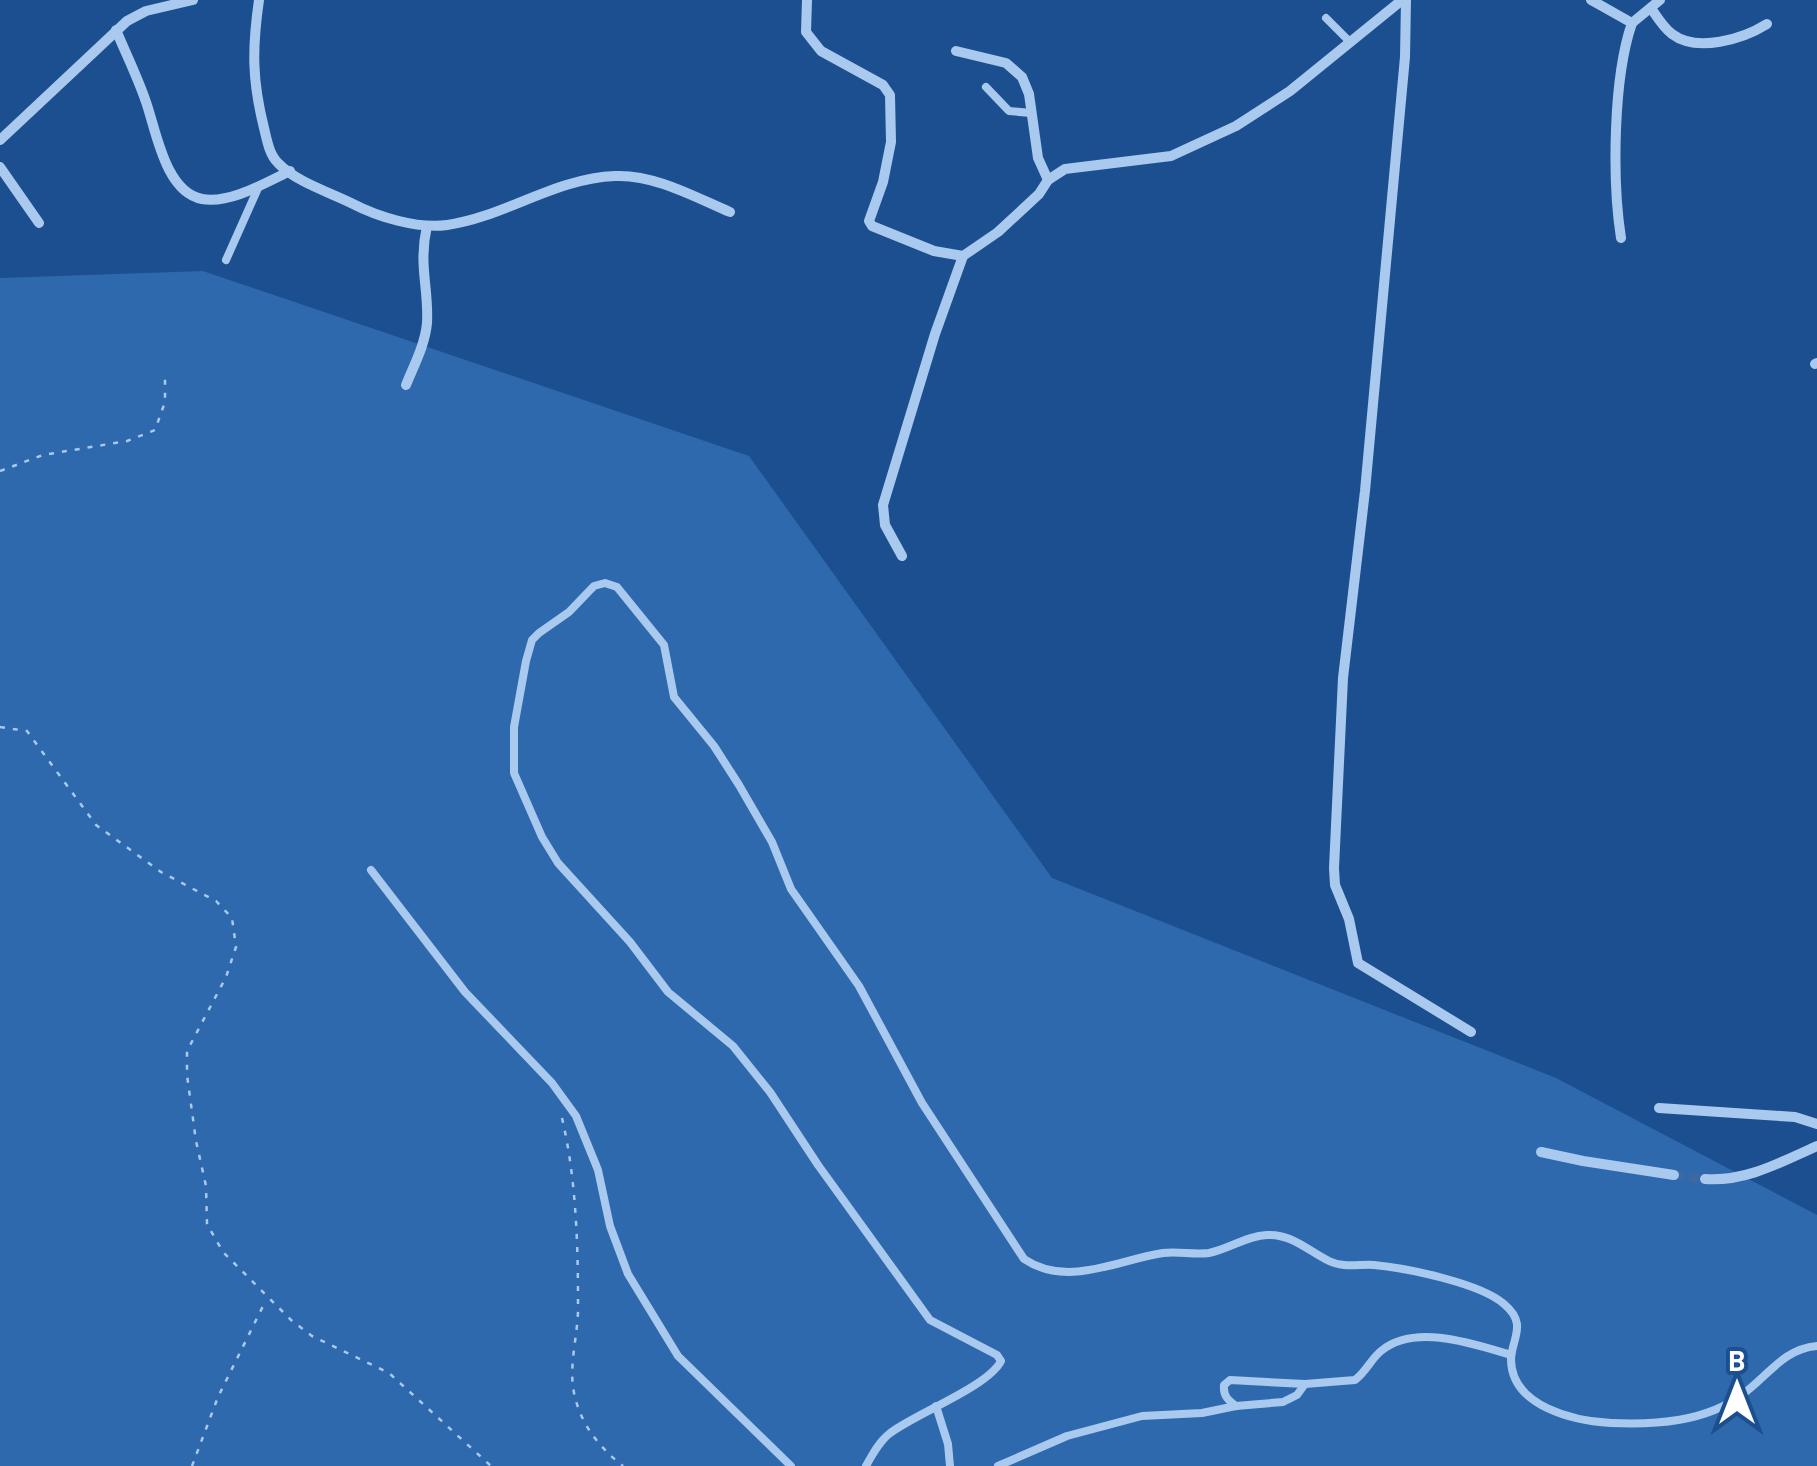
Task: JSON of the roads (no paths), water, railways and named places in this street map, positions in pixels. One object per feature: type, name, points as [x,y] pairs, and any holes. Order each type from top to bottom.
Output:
[{"type":"street","points":[[0,140],[116,30],[146,12],[192,0]]},
{"type":"street","points":[[259,0],[252,64],[254,88],[272,155],[290,171],[362,209],[427,226],[468,221],[584,180],[616,176],[640,178],[730,212]]},
{"type":"street","points":[[807,0],[806,32],[821,51],[882,84],[890,95],[891,142],[883,182],[869,221],[872,226],[924,248],[963,256]]},
{"type":"street","points":[[902,556],[884,525],[883,505],[963,256],[998,232],[1039,194],[1048,180],[1065,169],[1171,156],[1212,139],[1290,90],[1404,0]]},
{"type":"street","points":[[1404,0],[1405,57],[1363,509],[1342,678],[1334,868],[1358,964],[1471,1032]]},
{"type":"street","points":[[1591,0],[1632,23]]},
{"type":"street","points":[[1620,238],[1615,199],[1616,140],[1625,44],[1632,23],[1656,4],[1672,34],[1686,42],[1736,38],[1767,24]]},
{"type":"street","points":[[116,30],[146,99],[164,161],[191,195],[204,200],[220,198],[290,171]]},
{"type":"street","points":[[956,50],[1006,64],[1022,77],[1030,94],[1038,158],[1048,180]]},
{"type":"street","points":[[0,167],[39,223]]},
{"type":"street","points":[[406,385],[424,340],[421,253],[427,226]]},
{"type":"street","points":[[1660,1108],[1796,1117],[1817,1124]]},
{"type":"street","points":[[1705,1179],[1726,1180],[1752,1174],[1817,1146]]},
{"type":"street","points":[[1541,1152],[1674,1175]]},
{"type":"lane","points":[[1326,18],[1349,41]]},
{"type":"lane","points":[[986,88],[1009,112],[1031,113]]},
{"type":"lane","points":[[226,260],[258,186]]},
{"type":"lane","points":[[866,1466],[888,1435],[998,1368],[1000,1361],[997,1355],[930,1320],[912,1299],[770,1092],[733,1046],[668,992],[630,942],[558,863],[523,798],[514,773],[514,727],[532,640],[569,612],[594,586],[604,583],[618,587],[664,645],[674,697],[740,785],[772,842],[791,889],[859,986],[922,1104],[1024,1259],[1037,1268],[1075,1272],[1167,1252],[1208,1253],[1267,1234],[1303,1244],[1329,1261],[1427,1273],[1504,1304],[1518,1325],[1512,1368],[1523,1388],[1543,1407],[1608,1423],[1664,1422],[1712,1412],[1742,1395],[1793,1352],[1817,1346]]},
{"type":"lane","points":[[371,870],[465,992],[552,1083],[576,1116],[598,1170],[610,1226],[628,1274],[678,1356],[791,1466]]},
{"type":"lane","points":[[1236,1406],[1224,1392],[1230,1380],[1305,1384],[1355,1380],[1379,1352],[1404,1339],[1446,1340],[1511,1355]]},
{"type":"lane","points":[[998,1466],[1067,1436],[1142,1416],[1202,1414],[1283,1402],[1305,1384]]},
{"type":"lane","points":[[936,1406],[948,1444],[950,1466]]},
{"type":"tunnel","points":[[1674,1175],[1705,1179]]}]
